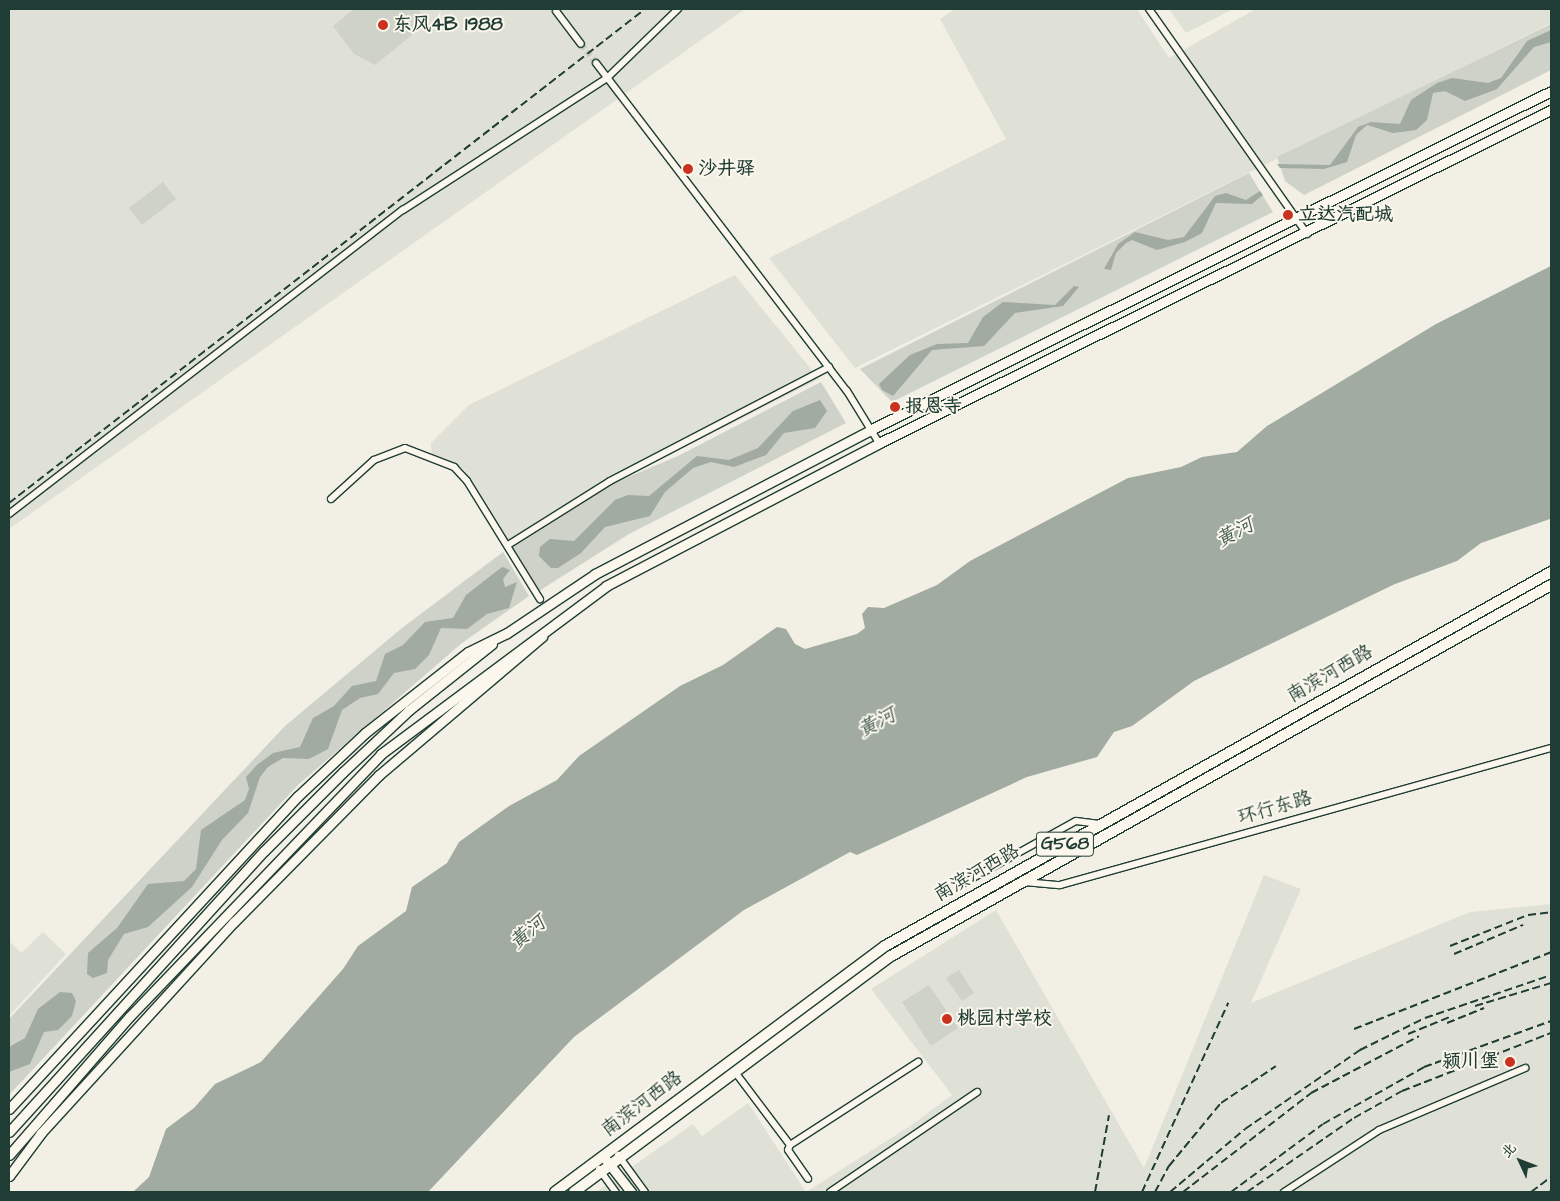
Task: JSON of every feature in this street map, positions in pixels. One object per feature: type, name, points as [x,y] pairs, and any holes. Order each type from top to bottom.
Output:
[{"type":"highway","name":"南滨河西路","points":[[555,1192],[885,946],[1006,876],[1551,572]]},
{"type":"highway","name":"南滨河西路","points":[[574,1192],[891,956],[1018,882],[1551,585]]},
{"type":"main road","points":[[9,1132],[119,1008],[362,753],[507,633],[595,574],[872,429],[1298,221],[1551,91]]},
{"type":"main road","points":[[9,1155],[130,1016],[381,754],[606,586],[879,443],[1308,234],[1551,110]]},
{"type":"main road","points":[[9,1176],[41,1133],[234,922],[358,796],[557,621]]},
{"type":"main road","points":[[9,1109],[304,790],[365,732],[468,652],[507,633]]},
{"type":"main road","points":[[604,1156],[631,1192]]},
{"type":"street","points":[[9,514],[403,210],[607,78],[678,9]]},
{"type":"street","points":[[1149,9],[1308,234]]},
{"type":"street","points":[[556,10],[581,44]]},
{"type":"street","points":[[596,63],[829,367],[872,429],[879,443]]},
{"type":"street","points":[[508,545],[610,481],[829,367]]},
{"type":"street","points":[[331,499],[374,460],[405,448],[461,472],[540,599]]},
{"type":"street","name":"环行东路","points":[[1006,876],[1018,882],[1060,885],[1551,748]]},
{"type":"street","points":[[964,882],[1076,822],[1101,824]]},
{"type":"street","points":[[808,1179],[788,1150],[790,1145],[918,1062]]},
{"type":"street","points":[[1284,1192],[1379,1130],[1525,1068]]},
{"type":"street","points":[[735,1072],[790,1145]]},
{"type":"street","points":[[830,1192],[977,1092]]},
{"type":"street","points":[[613,1148],[645,1192]]},
{"type":"street","points":[[595,1162],[616,1192]]},
{"type":"shaded area","points":[[9,9],[745,9],[9,529]]},
{"type":"shaded area","points":[[354,9],[418,9],[428,22],[375,65],[354,54],[333,26]]},
{"type":"shaded area","name":"立达汽配城","points":[[955,9],[1137,9],[1169,58],[1256,9],[1551,9],[1551,23],[855,368],[769,258],[1006,139],[940,19]]},
{"type":"shaded area","points":[[1169,9],[1233,9],[1186,33]]},
{"type":"shaded area","points":[[1551,24],[1551,70],[1304,195],[1285,181],[1277,157]]},
{"type":"shaded area","points":[[1249,173],[1273,212],[892,402],[860,369]]},
{"type":"shaded area","points":[[163,182],[176,199],[142,225],[129,208]]},
{"type":"shaded area","points":[[735,275],[819,379],[614,483],[512,548],[464,469],[432,455],[431,443],[469,405]]},
{"type":"shaded area","points":[[821,382],[846,423],[629,534],[539,591],[512,548],[614,483],[678,456]]},
{"type":"shaded area","points":[[503,552],[529,596],[462,643],[298,785],[9,1095],[9,1019],[285,726],[402,628]]},
{"type":"shaded area","points":[[1264,875],[1301,889],[1251,1003],[1470,912],[1551,904],[1551,1192],[806,1192],[910,1126],[952,1095],[871,989],[996,910],[1144,1168]]},
{"type":"shaded area","points":[[43,932],[66,954],[9,1016],[9,941],[21,953]]},
{"type":"shaded area","points":[[959,970],[974,993],[962,1001],[946,978]]},
{"type":"shaded area","points":[[929,985],[958,1028],[931,1046],[902,1002]]},
{"type":"shaded area","points":[[748,1103],[806,1192],[596,1192],[693,1124],[702,1136]]},
{"type":"water","points":[[1551,30],[1551,42],[1534,47],[1497,89],[1465,101],[1445,91],[1433,93],[1427,120],[1416,130],[1393,133],[1367,125],[1356,135],[1347,162],[1324,169],[1280,168],[1277,164],[1330,165],[1358,127],[1371,122],[1400,124],[1411,100],[1437,83],[1452,78],[1488,83],[1501,78],[1527,41]]},
{"type":"water","points":[[1260,191],[1263,195],[1252,204],[1216,203],[1202,233],[1185,242],[1157,250],[1132,240],[1126,243],[1116,253],[1111,270],[1104,269],[1118,244],[1135,232],[1168,240],[1184,237],[1215,196],[1226,193],[1246,200]]},
{"type":"water","name":"黄河","points":[[1551,266],[1550,519],[1481,543],[1457,561],[1395,584],[1194,681],[1132,726],[1114,732],[1097,757],[1027,777],[857,855],[850,852],[744,910],[574,1037],[428,1192],[133,1192],[149,1177],[166,1129],[194,1108],[215,1084],[261,1062],[343,969],[358,946],[406,911],[412,887],[447,863],[459,842],[509,806],[557,780],[579,756],[680,686],[723,665],[777,627],[786,629],[795,644],[805,649],[857,634],[865,628],[862,614],[868,607],[884,608],[937,585],[970,561],[1128,478],[1181,467],[1202,457],[1237,452],[1267,426],[1436,324]]},
{"type":"water","points":[[1074,286],[1079,287],[1063,306],[1015,313],[984,346],[932,350],[893,396],[882,390],[879,384],[910,355],[937,344],[968,343],[983,317],[1003,302],[1055,305]]},
{"type":"water","points":[[820,400],[827,411],[815,428],[784,433],[766,455],[734,467],[711,462],[693,468],[665,492],[650,516],[605,527],[581,553],[558,568],[551,568],[539,556],[540,547],[550,539],[574,541],[615,500],[628,495],[649,496],[697,456],[729,460],[758,448],[793,411]]},
{"type":"water","points":[[502,567],[510,570],[503,579],[505,587],[517,582],[509,608],[487,614],[467,629],[441,628],[429,655],[415,669],[394,673],[378,694],[360,698],[342,710],[328,749],[309,759],[283,758],[268,767],[260,777],[248,813],[222,840],[192,887],[148,927],[124,934],[108,960],[107,973],[93,978],[87,974],[88,953],[117,928],[148,884],[184,881],[196,869],[201,830],[245,800],[249,789],[246,777],[257,765],[273,753],[300,747],[313,718],[334,706],[352,686],[376,681],[385,654],[403,645],[425,622],[453,618],[466,595]]},
{"type":"water","points":[[60,992],[72,993],[76,1001],[72,1016],[58,1030],[44,1032],[30,1064],[9,1072],[9,1047],[25,1038],[38,1009]]},
{"type":"tunnel","points":[[581,44],[596,63]]},
{"type":"railway","points":[[9,503],[645,9]]},
{"type":"railway","points":[[1450,946],[1528,915],[1551,912]]},
{"type":"railway","points":[[1454,954],[1523,925]]},
{"type":"railway","points":[[1354,1029],[1551,952]]},
{"type":"railway","points":[[1170,1192],[1245,1129],[1360,1050],[1425,1018],[1551,975]]},
{"type":"railway","points":[[1475,1006],[1551,983]]},
{"type":"railway","points":[[1142,1192],[1228,1003]]},
{"type":"railway","points":[[1447,1023],[1484,1008]]},
{"type":"railway","points":[[1408,1034],[1452,1016]]},
{"type":"railway","points":[[1231,1192],[1323,1124],[1424,1067],[1551,1021]]},
{"type":"railway","points":[[1247,1192],[1354,1118],[1402,1091],[1551,1033]]},
{"type":"railway","points":[[1183,1192],[1311,1093],[1419,1036]]},
{"type":"railway","points":[[1155,1192],[1169,1166],[1221,1103],[1276,1066]]},
{"type":"railway","points":[[1095,1192],[1109,1115]]},
{"type":"railway","points":[[1531,1192],[1551,1177]]},
{"type":"place","name":"东风4B 1988","points":[[383,25]]},
{"type":"place","name":"沙井驿","points":[[688,169]]},
{"type":"place","name":"立达汽配城","points":[[1288,215]]},
{"type":"place","name":"报恩寺","points":[[895,407]]},
{"type":"place","name":"桃园村学校","points":[[947,1019]]},
{"type":"place","name":"颍川堡","points":[[1510,1062]]}]
